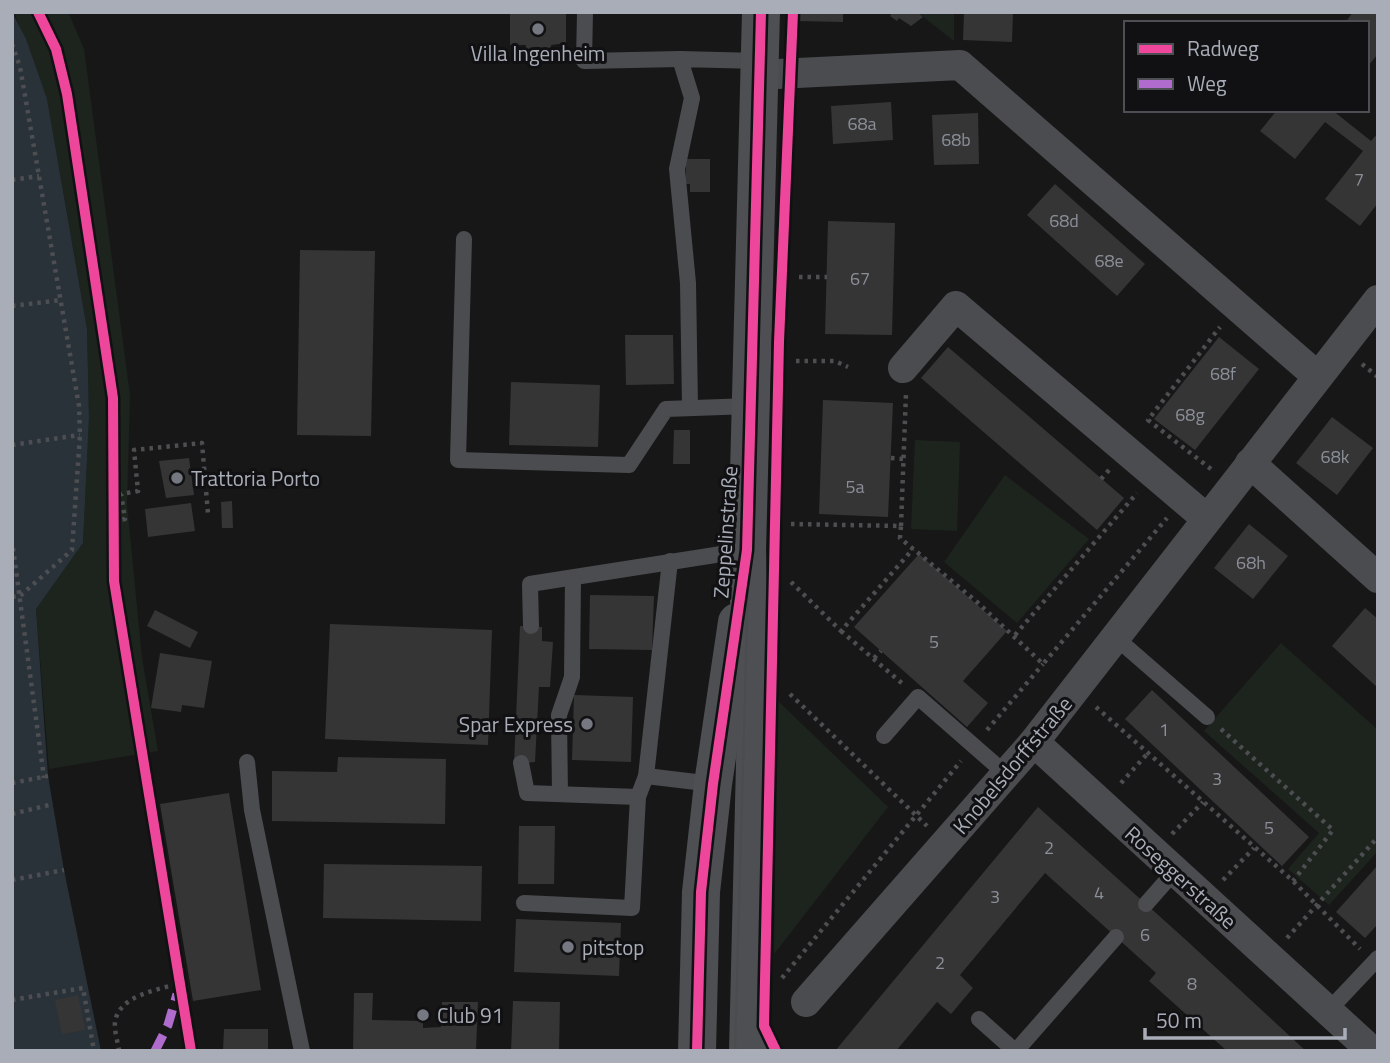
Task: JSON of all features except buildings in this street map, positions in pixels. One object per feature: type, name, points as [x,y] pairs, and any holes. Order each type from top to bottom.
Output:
[{"type":"main road","name":"Zeppelinstraße","points":[[748,1051],[757,681],[747,550],[761,12]]},
{"type":"main road","name":"Zeppelinstraße","points":[[696,1051],[701,892],[712,784],[747,550]]},
{"type":"street","points":[[759,68],[960,65],[1317,376]]},
{"type":"street","name":"Knobelsdorffstraße","points":[[806,1002],[1034,742],[1378,300]]},
{"type":"street","points":[[905,376],[956,306],[1207,519]]},
{"type":"street","points":[[1241,474],[1378,578]]},
{"type":"street","name":"Roseggerstraße","points":[[1034,742],[1372,1051]]},
{"type":"lane","points":[[585,12],[584,61],[680,59],[759,68]]},
{"type":"lane","points":[[680,59],[692,98],[677,169],[688,283],[690,407]]},
{"type":"lane","points":[[464,239],[458,460],[629,465],[666,410],[750,406]]},
{"type":"lane","points":[[531,626],[530,584],[747,550]]},
{"type":"lane","points":[[524,903],[632,908],[638,797],[646,776],[670,561]]},
{"type":"lane","points":[[561,794],[559,715],[572,677],[573,578]]},
{"type":"lane","points":[[1115,637],[1207,717]]},
{"type":"lane","points":[[884,736],[918,697],[1006,774]]},
{"type":"lane","points":[[247,762],[252,810],[302,1051]]},
{"type":"lane","points":[[521,763],[527,793],[638,797]]},
{"type":"lane","points":[[646,776],[712,784]]},
{"type":"lane","points":[[1146,904],[1164,862]]},
{"type":"lane","points":[[979,1018],[1015,1051],[1116,937]]},
{"type":"lane","points":[[1328,1011],[1376,960]]},
{"type":"path","points":[[12,44],[20,66],[61,300],[79,406],[80,435],[72,550],[20,596],[12,597]]},
{"type":"path","points":[[12,68],[20,66]]},
{"type":"path","points":[[12,180],[39,176]]},
{"type":"path","points":[[799,277],[827,277]]},
{"type":"path","points":[[12,306],[61,300]]},
{"type":"path","points":[[1236,306],[1201,356],[1148,420],[1241,474]]},
{"type":"path","points":[[796,361],[835,361],[848,367]]},
{"type":"path","points":[[905,376],[900,538],[1015,635],[1043,664]]},
{"type":"path","points":[[12,445],[80,435]]},
{"type":"path","points":[[114,521],[125,519],[121,494],[138,491],[134,450],[202,443],[208,514]]},
{"type":"path","points":[[891,458],[904,459]]},
{"type":"path","points":[[1015,635],[1139,490]]},
{"type":"path","points":[[780,979],[1183,499]]},
{"type":"path","points":[[792,524],[901,526]]},
{"type":"path","points":[[12,783],[46,777],[13,548]]},
{"type":"path","points":[[841,631],[913,549]]},
{"type":"path","points":[[791,582],[841,631],[918,697]]},
{"type":"path","points":[[874,658],[881,650]]},
{"type":"path","points":[[1075,689],[1293,881],[1376,960]]},
{"type":"path","points":[[789,694],[915,815]]},
{"type":"path","points":[[1207,717],[1333,830],[1293,881]]},
{"type":"path","points":[[1101,804],[1148,753]]},
{"type":"path","points":[[1164,862],[1203,802]]},
{"type":"path","points":[[12,814],[53,804]]},
{"type":"path","points":[[1269,958],[1378,837]]},
{"type":"path","points":[[1205,898],[1254,848]]},
{"type":"path","points":[[12,880],[64,870]]},
{"type":"path","points":[[119,1051],[115,1023],[123,1006],[131,999],[180,984]]},
{"type":"path","points":[[12,1000],[83,988],[94,1051]]},
{"type":"shaded area","points":[[12,12],[26,39],[47,99],[87,329],[89,418],[83,543],[36,609],[48,776],[101,1051],[12,1051]]},
{"type":"shaded area","points":[[14,12],[68,12],[84,49],[130,395],[127,504],[142,658],[158,751],[49,769],[36,609],[83,543],[89,418],[87,329],[47,99]]},
{"type":"shaded area","points":[[917,12],[954,12],[954,41]]},
{"type":"shaded area","points":[[915,440],[960,442],[957,531],[911,529]]},
{"type":"shaded area","points":[[1005,475],[1089,539],[1017,623],[944,562]]},
{"type":"shaded area","points":[[1281,643],[1378,730],[1378,851],[1329,905],[1288,869],[1319,833],[1204,731]]},
{"type":"shaded area","points":[[777,700],[888,807],[774,954]]},
{"type":"tram line","points":[[735,1051],[764,12]]},
{"type":"marked path","points":[[155,1051],[168,1025],[177,994]]},
{"type":"cycle path","points":[[38,12],[56,49],[67,94],[113,398],[114,581],[191,1051]]},
{"type":"cycle path","points":[[697,1051],[701,892],[713,784],[747,550],[761,12]]},
{"type":"cycle path","points":[[776,1051],[764,1026],[779,342],[793,12]]},
{"type":"place","name":"Villa Ingenheim","points":[[538,29]]},
{"type":"place","name":"Trattoria Porto","points":[[177,478]]},
{"type":"place","name":"Spar Express","points":[[587,724]]},
{"type":"place","name":"pitstop","points":[[568,947]]},
{"type":"place","name":"Club 91","points":[[423,1015]]}]
